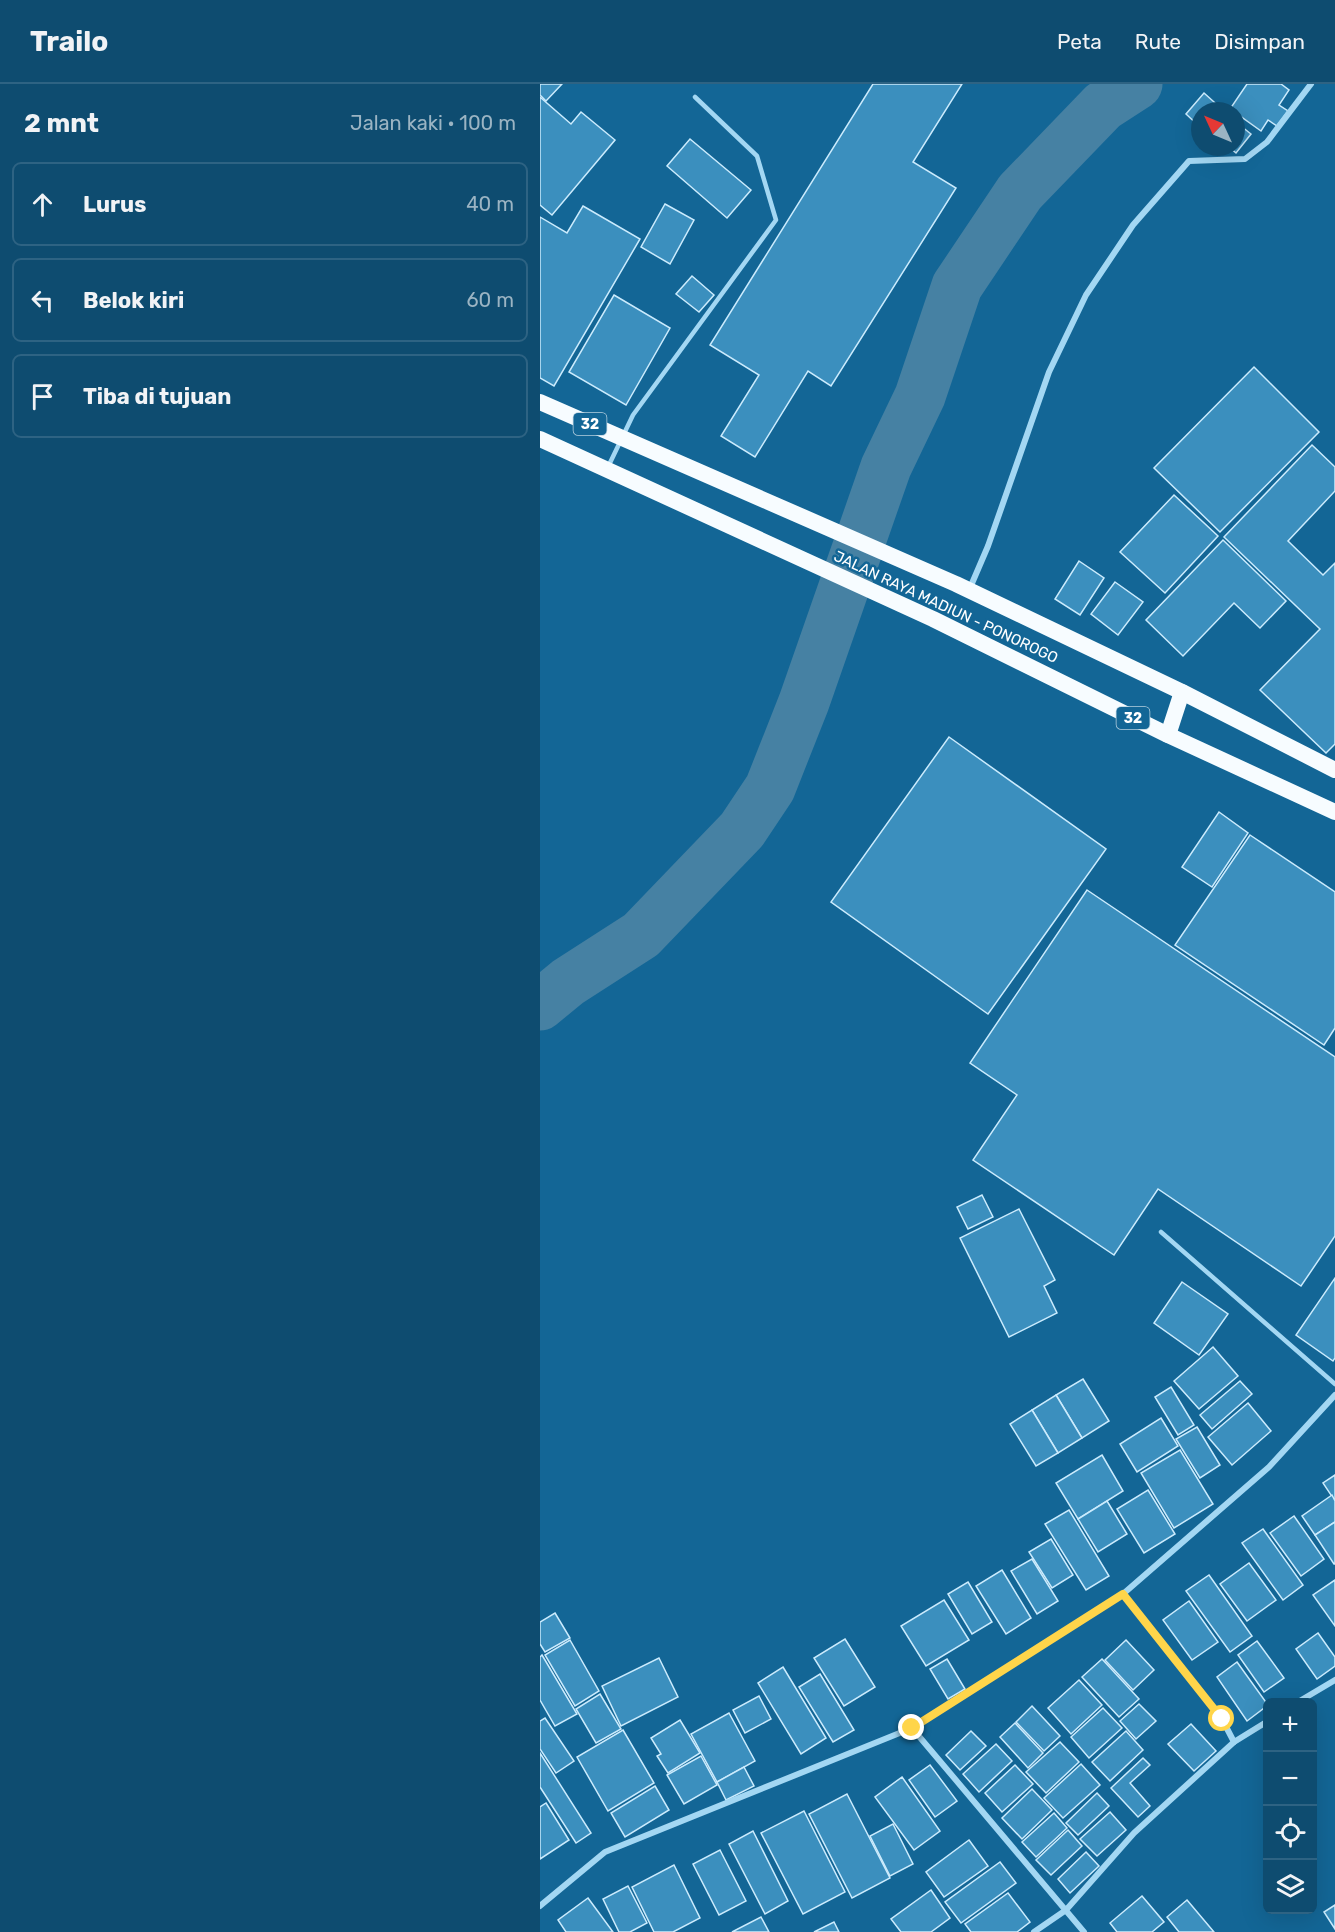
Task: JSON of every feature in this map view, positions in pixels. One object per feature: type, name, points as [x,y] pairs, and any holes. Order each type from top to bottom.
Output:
[{"type":"highway","name":"JALAN RAYA MADIUN - PONOROGO","points":[[540,402],[963,587],[1182,692],[1335,771]]},
{"type":"highway","name":"JALAN RAYA MADIUN - PONOROGO","points":[[540,440],[933,619],[1167,735],[1335,812]]},
{"type":"highway","points":[[1167,735],[1182,692]]},
{"type":"street","points":[[963,587],[979,568],[988,546],[1049,372],[1086,295],[1133,225],[1189,162],[1245,159],[1267,142],[1311,84]]},
{"type":"street","points":[[540,1906],[605,1852],[912,1728],[1123,1594],[1269,1467],[1335,1395]]},
{"type":"street","points":[[1123,1594],[1222,1719],[1234,1742]]},
{"type":"street","points":[[1305,1698],[1335,1680]]},
{"type":"street","points":[[1034,1932],[1066,1910],[1134,1833],[1234,1742],[1263,1724]]},
{"type":"street","points":[[912,1728],[1084,1932]]},
{"type":"lane","points":[[607,470],[633,415],[776,220],[757,156],[695,97]]},
{"type":"lane","points":[[1161,1232],[1335,1384]]},
{"type":"building","points":[[540,84],[562,84],[546,101],[540,95]]},
{"type":"building","points":[[873,84],[962,84],[913,162],[956,188],[831,386],[808,371],[755,457],[721,436],[759,375],[710,345]]},
{"type":"building","points":[[1247,84],[1281,84],[1289,90],[1279,105],[1288,111],[1277,126],[1268,120],[1261,131],[1245,119],[1245,102],[1235,102]]},
{"type":"building","points":[[1204,93],[1214,102],[1196,102]]},
{"type":"building","points":[[540,97],[571,124],[581,112],[615,140],[552,215],[540,205]]},
{"type":"building","points":[[1191,108],[1191,119],[1186,114]]},
{"type":"building","points":[[1245,129],[1251,134],[1245,142]]},
{"type":"building","points":[[690,139],[751,190],[727,218],[667,166]]},
{"type":"building","points":[[665,204],[694,220],[670,264],[641,247]]},
{"type":"building","points":[[583,206],[640,239],[554,386],[540,378],[540,217],[567,233]]},
{"type":"building","points":[[692,276],[714,295],[699,312],[676,294]]},
{"type":"building","points":[[614,295],[670,328],[626,405],[569,372]]},
{"type":"building","points":[[1254,367],[1319,432],[1220,532],[1154,468]]},
{"type":"building","points":[[1312,445],[1335,467],[1335,491],[1288,541],[1323,575],[1335,563],[1335,744],[1326,753],[1260,690],[1320,629],[1224,537]]},
{"type":"building","points":[[1174,495],[1218,536],[1165,593],[1120,552]]},
{"type":"building","points":[[1223,540],[1286,601],[1260,628],[1234,603],[1183,656],[1146,620]]},
{"type":"building","points":[[1079,561],[1104,578],[1080,615],[1055,599]]},
{"type":"building","points":[[1115,582],[1143,602],[1118,635],[1091,614]]},
{"type":"building","points":[[949,737],[1106,849],[988,1014],[831,902]]},
{"type":"building","points":[[1219,812],[1248,833],[1212,887],[1182,867]]},
{"type":"building","points":[[1250,835],[1335,892],[1335,1028],[1324,1045],[1175,945]]},
{"type":"building","points":[[1087,890],[1335,1057],[1335,1236],[1301,1286],[1158,1189],[1114,1255],[973,1160],[1017,1095],[970,1063]]},
{"type":"building","points":[[982,1195],[993,1217],[968,1229],[957,1207]]},
{"type":"building","points":[[1019,1209],[1055,1280],[1044,1286],[1057,1313],[1009,1337],[960,1238]]},
{"type":"building","points":[[1335,1278],[1335,1358],[1333,1361],[1296,1335]]},
{"type":"building","points":[[1182,1282],[1228,1314],[1199,1355],[1154,1323]]},
{"type":"building","points":[[1213,1347],[1238,1376],[1199,1409],[1174,1381]]},
{"type":"building","points":[[1083,1379],[1109,1421],[1082,1438],[1056,1395]]},
{"type":"building","points":[[1240,1381],[1252,1394],[1212,1429],[1200,1415]]},
{"type":"building","points":[[1171,1387],[1194,1425],[1178,1435],[1155,1397]]},
{"type":"building","points":[[1056,1395],[1082,1438],[1058,1453],[1032,1410]]},
{"type":"building","points":[[1248,1403],[1271,1431],[1232,1465],[1208,1437]]},
{"type":"building","points":[[1032,1410],[1058,1453],[1036,1466],[1010,1424]]},
{"type":"building","points":[[1161,1418],[1178,1446],[1137,1472],[1120,1444]]},
{"type":"building","points":[[1197,1427],[1220,1465],[1200,1478],[1176,1439]]},
{"type":"building","points":[[1180,1450],[1213,1504],[1174,1528],[1141,1473]]},
{"type":"building","points":[[1102,1455],[1123,1491],[1078,1519],[1056,1483]]},
{"type":"building","points":[[1335,1475],[1335,1501],[1323,1483]]},
{"type":"building","points":[[1148,1490],[1175,1534],[1144,1553],[1117,1509]]},
{"type":"building","points":[[1332,1495],[1335,1501],[1335,1522],[1315,1535],[1302,1516]]},
{"type":"building","points":[[1107,1501],[1127,1534],[1098,1552],[1078,1519]]},
{"type":"building","points":[[1069,1510],[1109,1576],[1086,1590],[1045,1524]]},
{"type":"building","points":[[1294,1516],[1324,1559],[1301,1576],[1270,1533]]},
{"type":"building","points":[[1335,1522],[1335,1564],[1334,1564],[1315,1535]]},
{"type":"building","points":[[1263,1529],[1303,1585],[1283,1600],[1242,1543]]},
{"type":"building","points":[[1051,1539],[1073,1575],[1052,1588],[1029,1552]]},
{"type":"building","points":[[1032,1559],[1058,1601],[1037,1614],[1011,1571]]},
{"type":"building","points":[[1249,1563],[1276,1600],[1247,1621],[1220,1584]]},
{"type":"building","points":[[1002,1570],[1031,1618],[1006,1634],[976,1586]]},
{"type":"building","points":[[1209,1575],[1252,1636],[1230,1652],[1186,1591]]},
{"type":"building","points":[[1335,1580],[1335,1626],[1313,1595]]},
{"type":"building","points":[[968,1582],[992,1622],[972,1634],[948,1594]]},
{"type":"building","points":[[944,1600],[969,1640],[926,1666],[901,1626]]},
{"type":"building","points":[[1189,1601],[1218,1642],[1192,1660],[1163,1620]]},
{"type":"building","points":[[555,1613],[570,1638],[545,1652],[540,1644],[540,1622]]},
{"type":"building","points":[[1318,1633],[1335,1657],[1335,1666],[1317,1679],[1296,1649]]},
{"type":"building","points":[[845,1639],[875,1687],[844,1706],[814,1658]]},
{"type":"building","points":[[570,1640],[599,1691],[575,1706],[545,1655]]},
{"type":"building","points":[[1126,1640],[1154,1670],[1133,1690],[1105,1660]]},
{"type":"building","points":[[1257,1641],[1284,1678],[1264,1692],[1238,1655]]},
{"type":"building","points":[[542,1655],[577,1714],[555,1726],[540,1700],[540,1657]]},
{"type":"building","points":[[659,1658],[678,1697],[621,1726],[602,1686]]},
{"type":"building","points":[[947,1659],[965,1689],[948,1699],[930,1669]]},
{"type":"building","points":[[1102,1659],[1139,1699],[1119,1717],[1082,1677]]},
{"type":"building","points":[[1237,1662],[1263,1698],[1263,1709],[1247,1721],[1217,1677]]},
{"type":"building","points":[[783,1667],[826,1738],[801,1754],[758,1683]]},
{"type":"building","points":[[820,1674],[854,1730],[833,1742],[799,1687]]},
{"type":"building","points":[[1079,1680],[1102,1705],[1071,1734],[1048,1708]]},
{"type":"building","points":[[600,1694],[621,1729],[596,1743],[576,1709]]},
{"type":"building","points":[[759,1696],[771,1719],[745,1733],[733,1710]]},
{"type":"building","points":[[1139,1704],[1156,1721],[1136,1739],[1120,1721]]},
{"type":"building","points":[[1032,1706],[1060,1736],[1044,1751],[1016,1722]]},
{"type":"building","points":[[1103,1708],[1122,1728],[1089,1758],[1071,1737]]},
{"type":"building","points":[[729,1713],[755,1761],[717,1782],[691,1734]]},
{"type":"building","points":[[545,1718],[574,1761],[556,1773],[540,1749],[540,1721]]},
{"type":"building","points":[[680,1720],[700,1753],[668,1773],[657,1756],[661,1754],[651,1738]]},
{"type":"building","points":[[1015,1723],[1043,1753],[1028,1768],[1000,1737]]},
{"type":"building","points":[[1191,1724],[1216,1751],[1194,1771],[1168,1744]]},
{"type":"building","points":[[623,1730],[654,1783],[608,1811],[577,1757]]},
{"type":"building","points":[[971,1731],[986,1746],[960,1770],[946,1755]]},
{"type":"building","points":[[1126,1731],[1143,1750],[1110,1781],[1092,1762]]},
{"type":"building","points":[[1060,1742],[1079,1762],[1046,1793],[1026,1772]]},
{"type":"building","points":[[996,1744],[1012,1761],[979,1792],[963,1774]]},
{"type":"building","points":[[540,1753],[591,1833],[576,1843],[540,1787]]},
{"type":"building","points":[[701,1756],[717,1785],[684,1804],[667,1775]]},
{"type":"building","points":[[1143,1758],[1150,1765],[1130,1783],[1150,1806],[1138,1817],[1111,1788]]},
{"type":"building","points":[[1081,1764],[1100,1785],[1063,1818],[1044,1798]]},
{"type":"building","points":[[930,1765],[957,1801],[935,1817],[909,1780]]},
{"type":"building","points":[[1015,1765],[1033,1784],[1002,1812],[985,1793]]},
{"type":"building","points":[[744,1767],[754,1786],[726,1800],[717,1782]]},
{"type":"building","points":[[902,1777],[940,1831],[914,1850],[875,1797]]},
{"type":"building","points":[[655,1786],[669,1810],[625,1837],[611,1813]]},
{"type":"building","points":[[1032,1789],[1052,1810],[1022,1839],[1002,1818]]},
{"type":"building","points":[[1097,1793],[1109,1806],[1078,1835],[1066,1823]]},
{"type":"building","points":[[847,1794],[890,1878],[852,1898],[809,1814]]},
{"type":"building","points":[[546,1803],[569,1840],[540,1859],[540,1807]]},
{"type":"building","points":[[804,1811],[845,1892],[803,1914],[761,1833]]},
{"type":"building","points":[[1110,1812],[1126,1830],[1097,1856],[1080,1839]]},
{"type":"building","points":[[1054,1813],[1067,1828],[1036,1857],[1022,1842]]},
{"type":"building","points":[[893,1824],[913,1864],[890,1876],[870,1836]]},
{"type":"building","points":[[1068,1830],[1082,1846],[1051,1875],[1036,1860]]},
{"type":"building","points":[[753,1831],[788,1901],[765,1914],[729,1844]]},
{"type":"building","points":[[969,1840],[988,1866],[944,1897],[926,1872]]},
{"type":"building","points":[[720,1850],[746,1901],[719,1915],[693,1864]]},
{"type":"building","points":[[1086,1852],[1099,1866],[1070,1893],[1058,1879]]},
{"type":"building","points":[[1000,1862],[1016,1883],[961,1923],[945,1902]]},
{"type":"building","points":[[674,1865],[700,1918],[673,1932],[654,1932],[632,1887]]},
{"type":"building","points":[[628,1886],[647,1923],[630,1932],[619,1932],[603,1899]]},
{"type":"building","points":[[931,1890],[950,1918],[931,1932],[901,1932],[891,1919]]},
{"type":"building","points":[[1008,1893],[1030,1922],[1017,1932],[971,1932],[965,1924]]},
{"type":"building","points":[[1142,1896],[1164,1922],[1152,1932],[1117,1932],[1110,1923]]},
{"type":"building","points":[[588,1898],[613,1932],[566,1932],[558,1920]]},
{"type":"building","points":[[1187,1900],[1214,1932],[1179,1932],[1167,1917]]},
{"type":"building","points":[[1335,1905],[1335,1929],[1324,1912]]},
{"type":"building","points":[[761,1917],[769,1932],[732,1932]]},
{"type":"building","points":[[834,1922],[839,1932],[814,1932]]},
{"type":"waterway","points":[[540,1005],[568,982],[641,935],[742,830],[770,788],[804,702],[886,467],[920,396],[957,286],[1020,192],[1103,106],[1137,84]]},
{"type":"route","points":[[912,1728],[1123,1594],[1222,1719]]}]
